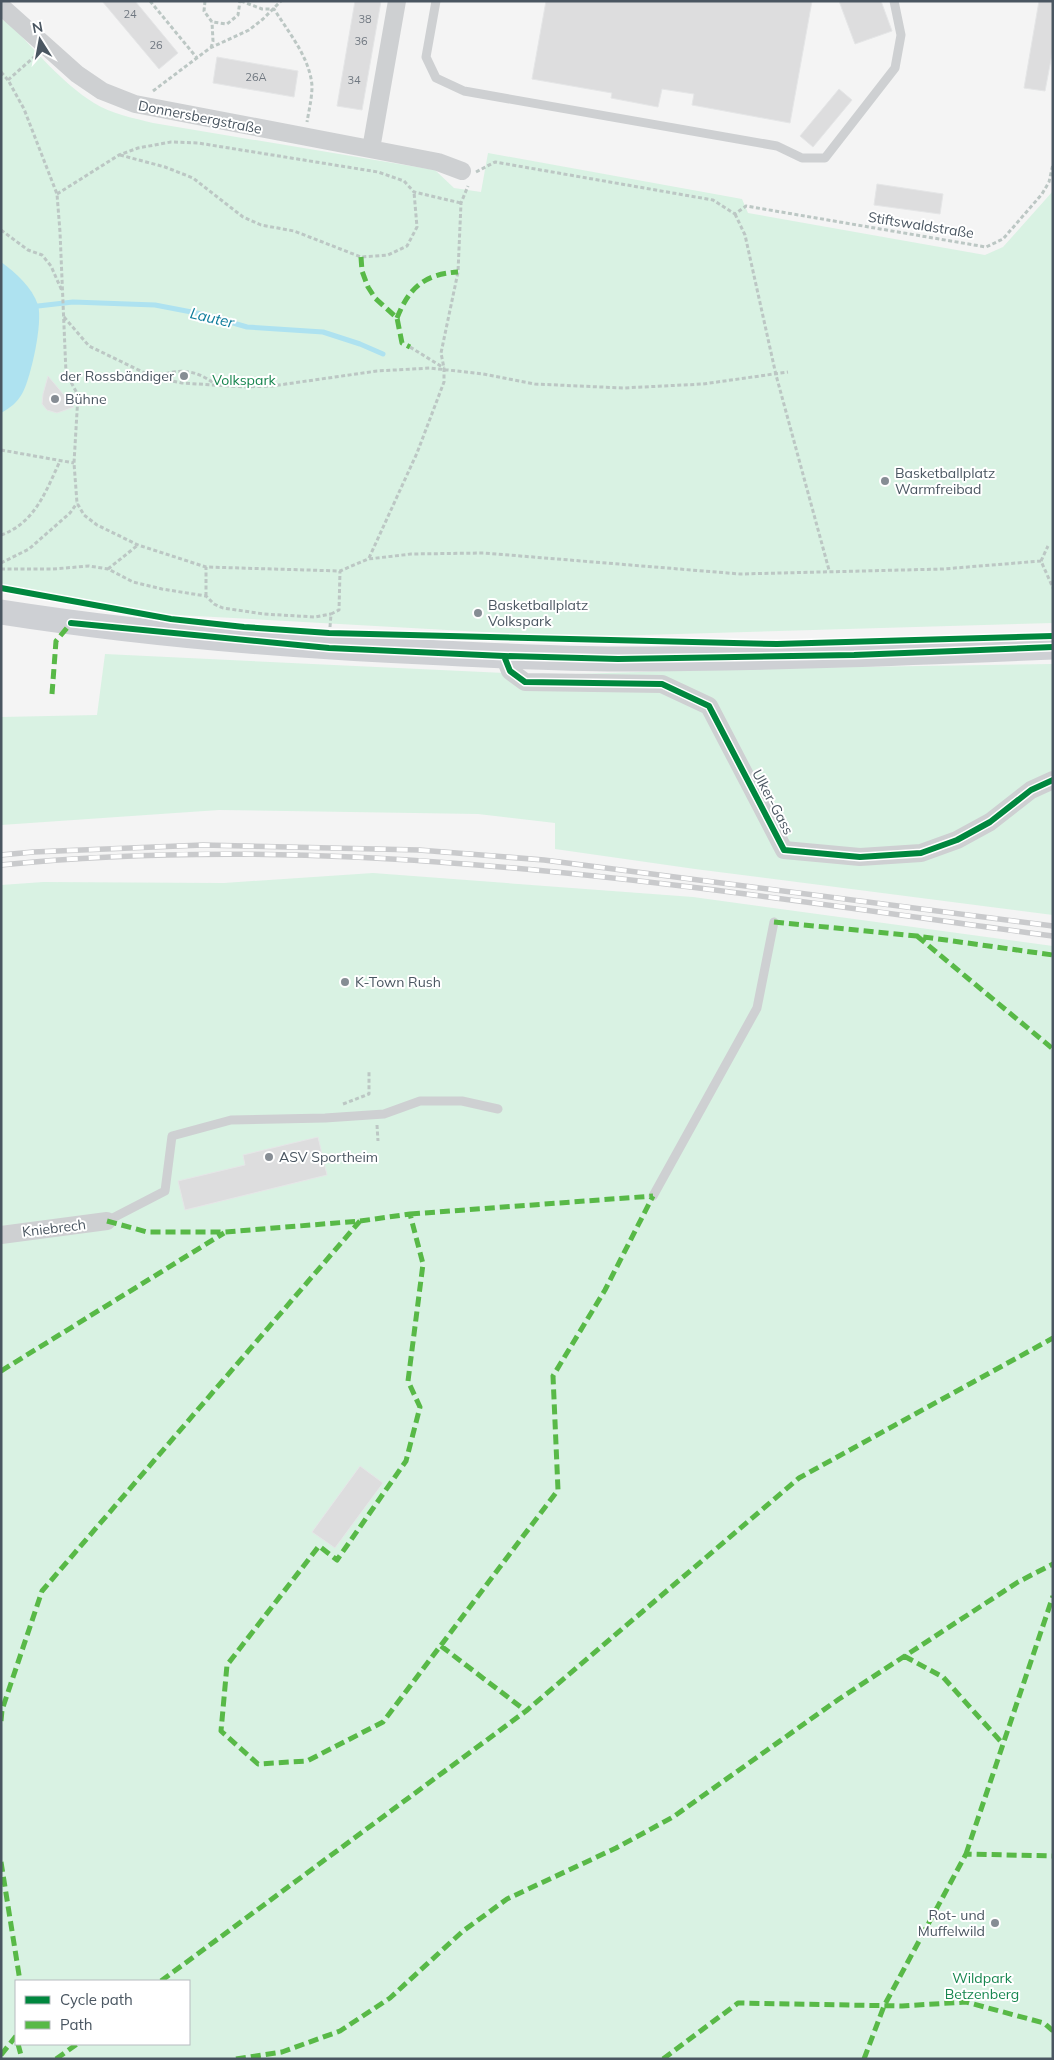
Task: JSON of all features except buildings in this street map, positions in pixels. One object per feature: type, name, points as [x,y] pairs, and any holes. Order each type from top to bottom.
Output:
[{"type":"main road","points":[[1,612],[71,623]]},
{"type":"main road","points":[[1,620],[71,623],[330,648],[618,659],[825,656],[1053,647]]},
{"type":"street","points":[[371,149],[397,1]]},
{"type":"street","name":"Donnersbergstraße","points":[[1,6],[44,47],[77,74],[102,91],[135,104],[438,162],[468,172]]},
{"type":"street","name":"Ulker-Gass","points":[[504,656],[510,671],[525,682],[662,684],[709,706],[784,850],[860,857],[921,853],[957,840],[990,822],[1031,790],[1053,780]]},
{"type":"street","name":"Kniebrech","points":[[1,1235],[107,1221]]},
{"type":"lane","points":[[436,1],[426,58],[436,78],[464,91],[776,146],[802,158],[825,158],[895,68],[901,36],[894,1]]},
{"type":"lane","points":[[653,1196],[757,1008],[774,922]]},
{"type":"lane","points":[[107,1221],[165,1191],[172,1136],[231,1120],[325,1118],[384,1114],[420,1101],[462,1100],[498,1109]]},
{"type":"path","points":[[150,1],[197,58]]},
{"type":"path","points":[[205,1],[204,11],[212,22],[214,41],[210,48]]},
{"type":"path","points":[[212,22],[227,24],[238,15],[241,1],[262,9],[274,10]]},
{"type":"path","points":[[135,104],[210,48],[249,30],[274,10],[281,1]]},
{"type":"path","points":[[274,10],[309,68],[312,89],[305,137]]},
{"type":"path","points":[[8,80],[44,47]]},
{"type":"path","points":[[1,72],[8,80],[24,109],[56,194],[64,294],[66,373],[78,395],[74,463],[77,503],[84,515],[97,524],[138,545],[206,567],[340,571],[368,559],[410,554],[484,553],[740,574],[943,568],[1041,561]]},
{"type":"path","points":[[56,194],[119,155],[138,148],[171,142],[198,143],[378,172],[404,181],[414,192],[461,203]]},
{"type":"path","points":[[119,155],[165,167],[193,178],[243,217],[261,225],[294,231],[361,256],[388,255],[407,246],[417,227],[414,192]]},
{"type":"path","points":[[368,559],[417,453],[444,382],[441,353],[458,272],[461,203],[468,172],[496,162],[713,200],[735,214],[745,235],[776,374],[829,570]]},
{"type":"path","points":[[1,230],[28,250],[42,255],[51,266],[64,294]]},
{"type":"path","points":[[64,317],[88,346],[153,377],[182,383],[244,387],[272,386],[377,371],[444,368],[535,384],[623,388],[704,384],[788,372]]},
{"type":"path","points":[[410,347],[444,368]]},
{"type":"path","points":[[153,377],[175,370],[189,371],[208,378],[217,385]]},
{"type":"path","points":[[1,450],[74,463]]},
{"type":"path","points":[[1,535],[25,522],[39,505],[60,461]]},
{"type":"path","points":[[1,562],[29,548],[70,513],[77,503]]},
{"type":"path","points":[[108,569],[138,545]]},
{"type":"path","points":[[1048,546],[1041,561],[1053,588]]},
{"type":"path","points":[[1,568],[54,569],[89,566],[108,569],[133,582],[206,596],[214,604],[223,608],[264,614],[315,617],[331,614],[339,610],[340,571]]},
{"type":"path","points":[[206,567],[206,596]]},
{"type":"path","points":[[330,633],[331,614]]},
{"type":"path","points":[[320,632],[339,633]]},
{"type":"path","points":[[325,1118],[332,1109],[369,1094],[369,1072]]},
{"type":"green space","name":"Volkspark","points":[[1,19],[10,24],[71,86],[94,103],[115,113],[153,123],[435,170],[454,188],[481,192],[488,153],[742,199],[748,213],[985,255],[1003,247],[1053,191],[1053,623],[575,637],[159,614],[1,585]]},
{"type":"green space","points":[[105,654],[544,675],[733,669],[1053,664],[1053,915],[555,849],[555,823],[478,814],[219,810],[1,825],[1,717],[97,715]]},
{"type":"green space","name":"Wildpark Betzenberg","points":[[373,873],[693,897],[1053,946],[1053,2059],[1,2059],[1,885],[43,882],[224,883]]},
{"type":"water","points":[[1,262],[18,276],[32,292],[38,305],[39,324],[33,362],[21,396],[11,407],[1,413]]},
{"type":"waterway","name":"Lauter","points":[[38,306],[73,302],[155,305],[202,314],[247,327],[323,332],[383,354]]},
{"type":"railway","points":[[1,855],[203,845],[419,850],[544,860],[1053,926]]},
{"type":"railway","points":[[1,865],[133,856],[265,854],[397,859],[528,869],[660,883],[1053,936]]},
{"type":"marked path","points":[[361,257],[362,271],[368,287],[375,298],[397,318],[402,343],[410,347]]},
{"type":"marked path","points":[[397,318],[407,298],[419,284],[436,276],[458,272]]},
{"type":"marked path","points":[[52,694],[56,641],[71,623]]},
{"type":"marked path","points":[[774,922],[917,936],[1053,955]]},
{"type":"marked path","points":[[917,936],[1053,1049]]},
{"type":"marked path","points":[[410,1214],[653,1196]]},
{"type":"marked path","points":[[107,1221],[147,1232],[225,1232],[360,1221],[410,1214],[423,1264],[408,1381],[420,1407],[406,1461],[337,1560],[319,1546],[227,1665],[221,1731],[258,1764],[307,1761],[383,1722],[558,1490],[553,1376],[605,1290],[653,1196]]},
{"type":"marked path","points":[[1,1721],[2,1710],[42,1591],[360,1221]]},
{"type":"marked path","points":[[1,1371],[224,1233]]},
{"type":"marked path","points":[[162,1980],[526,1711],[799,1478],[1053,1338]]},
{"type":"marked path","points":[[236,2059],[282,2052],[340,2031],[390,1998],[463,1931],[507,1899],[616,1848],[673,1817],[839,1699],[1018,1582],[1053,1564]]},
{"type":"marked path","points":[[966,1854],[1053,1596]]},
{"type":"marked path","points":[[441,1646],[526,1711]]},
{"type":"marked path","points":[[904,1656],[943,1677],[1003,1744]]},
{"type":"marked path","points":[[864,2059],[884,2006],[966,1854],[1053,1856]]},
{"type":"marked path","points":[[1,1862],[20,1980]]},
{"type":"marked path","points":[[663,2059],[738,2003],[902,2006],[966,2002],[1044,2023],[1053,2031]]},
{"type":"marked path","points":[[1,2055],[15,2037]]},
{"type":"marked path","points":[[18,2045],[22,2059]]},
{"type":"marked path","points":[[56,2059],[76,2045]]},
{"type":"cycle path","points":[[1,588],[171,619],[244,627],[329,633],[777,644],[1053,636]]},
{"type":"cycle path","points":[[71,623],[329,648],[618,659],[854,655],[1053,647]]},
{"type":"cycle path","points":[[504,656],[510,671],[525,682],[662,684],[709,706],[784,850],[860,857],[921,853],[957,840],[990,822],[1031,790],[1053,780]]},
{"type":"place","name":"der Rossbändiger","points":[[184,376]]},
{"type":"place","name":"Bühne","points":[[55,399]]},
{"type":"place","name":"Basketballplatz Warmfreibad","points":[[885,481]]},
{"type":"place","name":"Basketballplatz Volkspark","points":[[478,613]]},
{"type":"place","name":"K-Town Rush","points":[[345,982]]},
{"type":"place","name":"ASV Sportheim","points":[[269,1157]]},
{"type":"place","name":"Rot- und Muffelwild","points":[[995,1923]]}]
